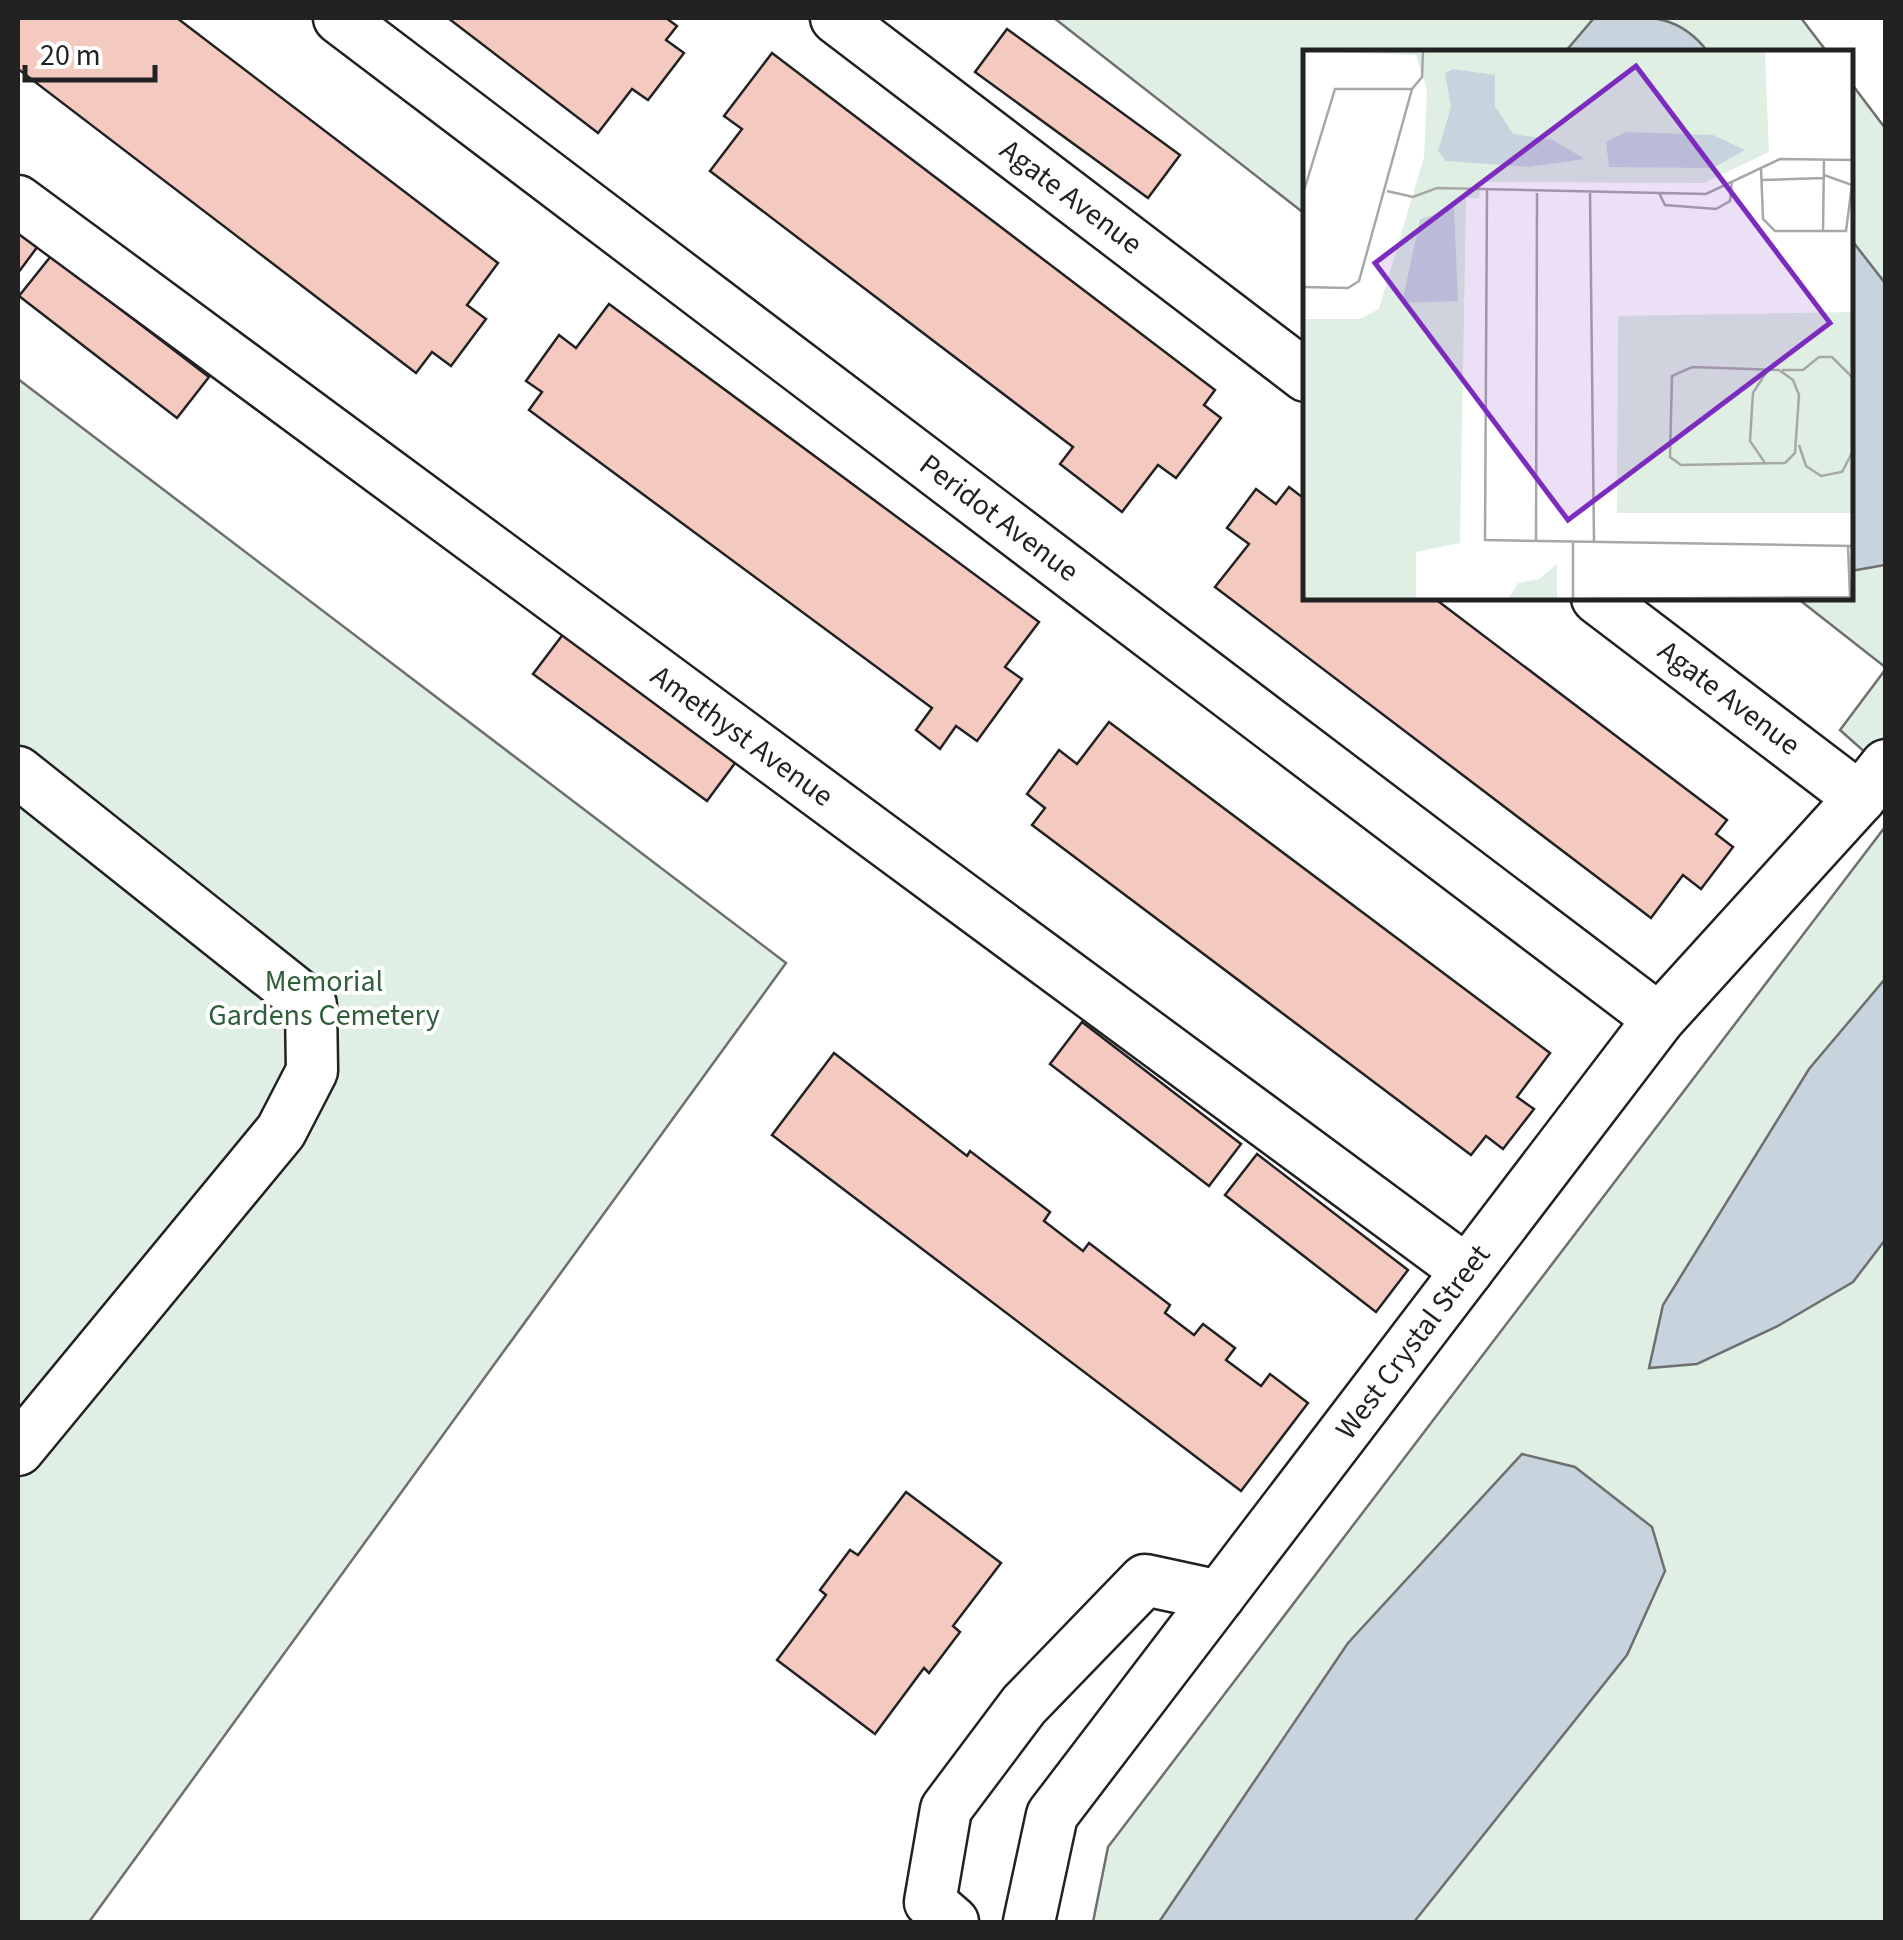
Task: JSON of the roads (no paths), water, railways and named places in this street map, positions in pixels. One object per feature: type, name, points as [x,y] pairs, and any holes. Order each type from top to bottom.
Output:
[{"type":"street","name":"Peridot Avenue","points":[[339,18],[1659,1019]]},
{"type":"street","name":"Agate Avenue","points":[[836,18],[1303,374]]},
{"type":"street","name":"Amethyst Avenue","points":[[18,201],[1467,1271]]},
{"type":"street","name":"Agate Avenue","points":[[1600,600],[1873,782]]},
{"type":"street","points":[[18,772],[311,1004],[312,1071],[281,1131],[18,1450]]},
{"type":"street","name":"West Crystal Street","points":[[1030,1922],[1052,1815],[1659,1019],[1873,782]]},
{"type":"street","points":[[953,1922],[930,1902],[946,1809],[1024,1705],[1145,1580],[1219,1596]]},
{"type":"park label","name":"Memorial Gardens Cemetery","points":[[324,998]]}]
